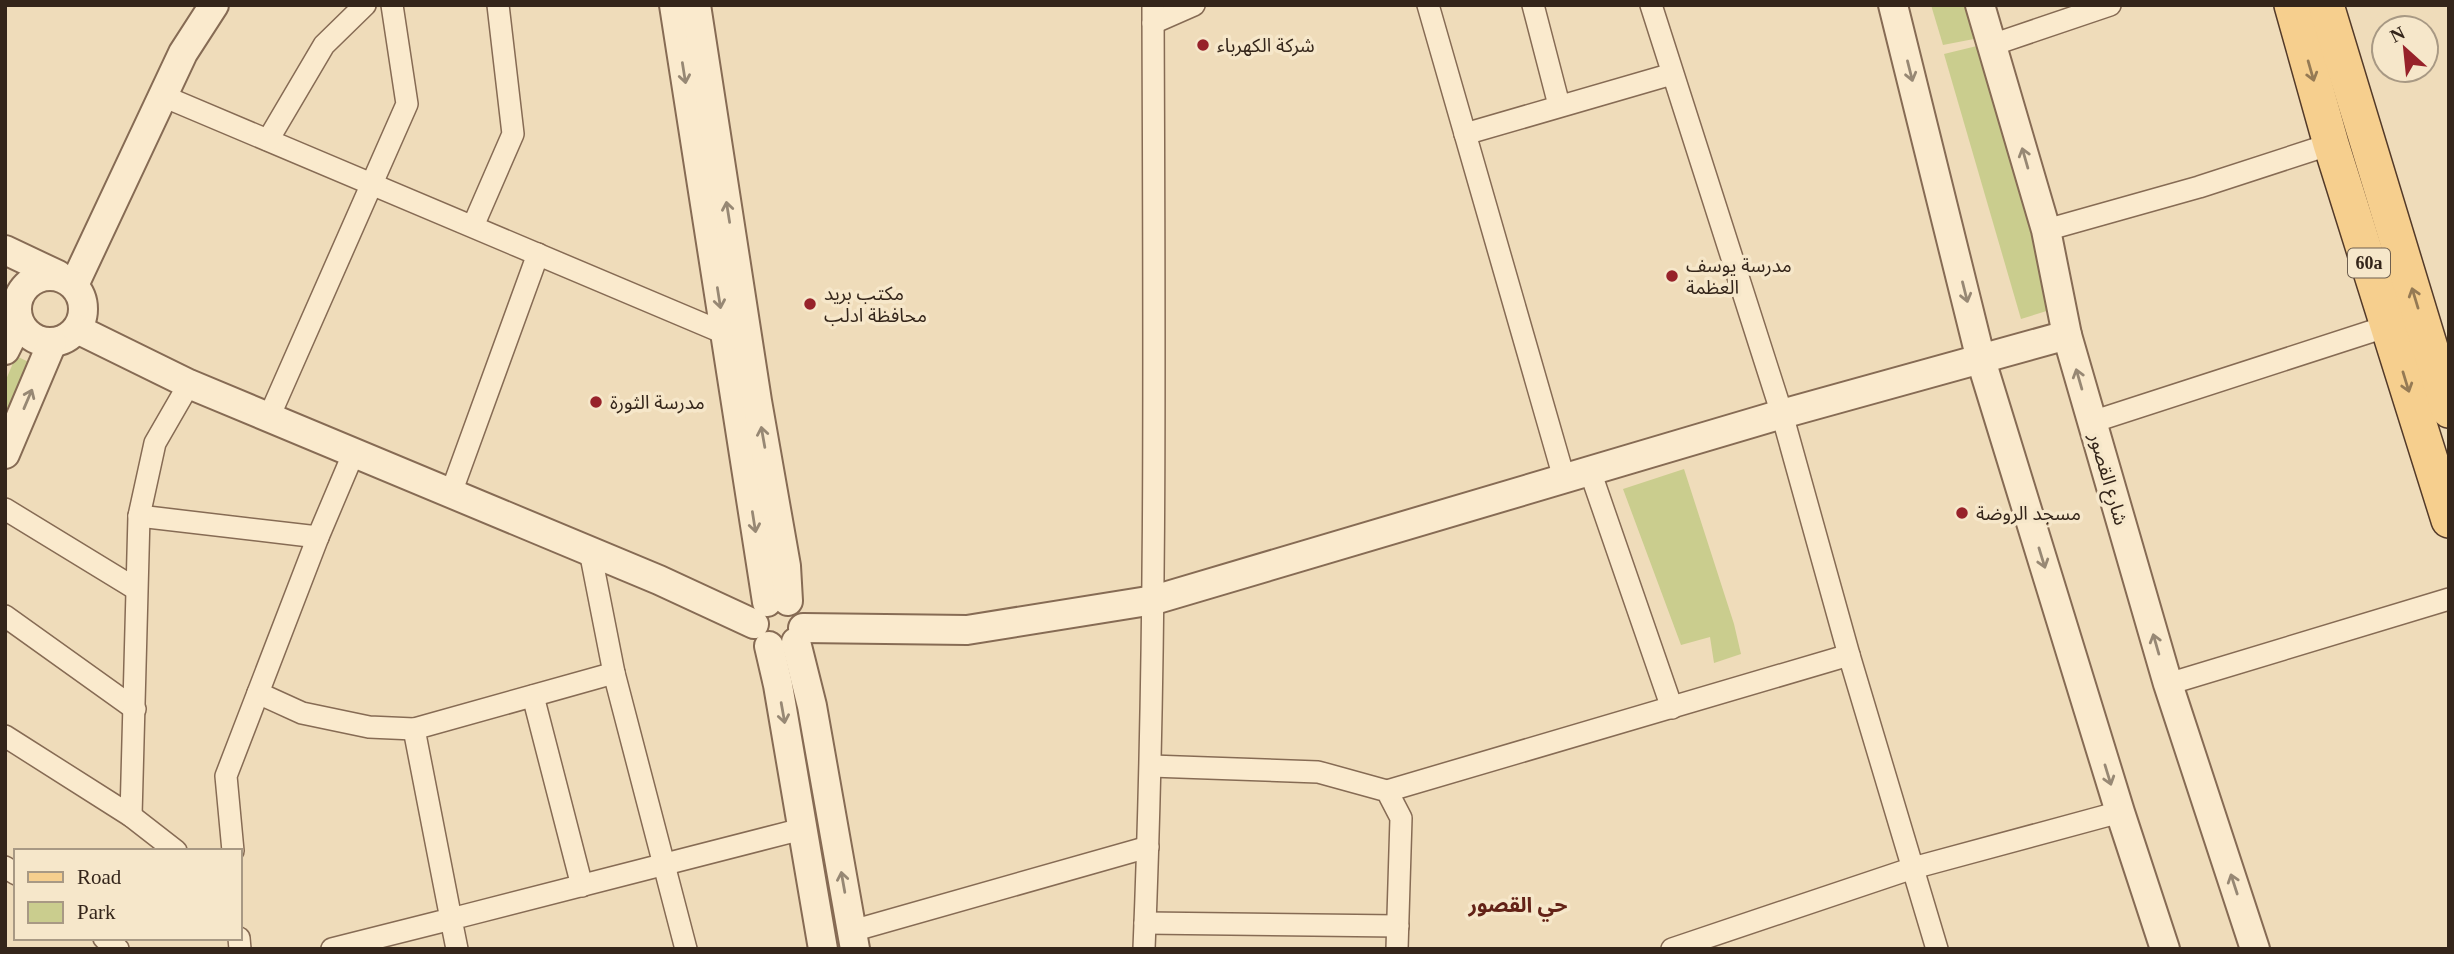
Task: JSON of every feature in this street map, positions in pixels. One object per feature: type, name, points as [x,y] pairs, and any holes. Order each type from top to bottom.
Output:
[{"type":"main road","name":"60a","points":[[2292,5],[2331,144],[2449,520]]},
{"type":"main road","name":"60a","points":[[2326,5],[2449,410]]},
{"type":"street","points":[[66,280],[183,53],[214,5]]},
{"type":"street","points":[[268,140],[324,45],[365,5]]},
{"type":"street","points":[[269,417],[407,104],[392,5]]},
{"type":"street","points":[[473,226],[513,134],[498,5]]},
{"type":"street","points":[[674,5],[724,332],[780,624],[812,706],[853,940],[1148,847]]},
{"type":"street","points":[[696,5],[757,401],[786,566],[778,685],[818,948]]},
{"type":"street","points":[[1144,949],[1154,600],[1153,14],[1194,5]]},
{"type":"street","points":[[1429,5],[1465,134],[1577,475],[1672,708]]},
{"type":"street","points":[[1533,5],[1559,105]]},
{"type":"street","points":[[1651,5],[1782,414],[1849,655],[1937,949]]},
{"type":"street","points":[[1893,5],[1981,360],[2120,813],[2165,949]]},
{"type":"street","name":"شارع القصور","points":[[1980,5],[2046,230],[2067,335],[2168,684],[2255,949]]},
{"type":"street","points":[[1992,45],[2110,5]]},
{"type":"street","points":[[1465,134],[1672,74]]},
{"type":"street","points":[[163,96],[724,332]]},
{"type":"street","points":[[2046,230],[2199,187],[2331,144]]},
{"type":"street","points":[[5,250],[66,280],[83,302],[82,321],[77,330],[61,341],[52,343],[32,337],[14,307]]},
{"type":"street","points":[[451,493],[538,254]]},
{"type":"street","points":[[5,350],[14,307],[21,292],[38,278],[66,280]]},
{"type":"street","points":[[2092,422],[2388,326]]},
{"type":"street","points":[[77,330],[189,384],[659,580],[780,624],[967,629],[1154,600],[1782,414],[2067,335]]},
{"type":"street","points":[[5,454],[52,343]]},
{"type":"street","points":[[131,816],[139,516],[155,443],[189,384]]},
{"type":"street","points":[[233,849],[226,776],[318,537],[354,452]]},
{"type":"street","points":[[5,509],[136,589]]},
{"type":"street","points":[[139,516],[318,537]]},
{"type":"street","points":[[590,551],[614,673],[686,949]]},
{"type":"street","points":[[2168,684],[2449,599]]},
{"type":"street","points":[[5,616],[135,709]]},
{"type":"street","points":[[1151,766],[1318,772],[1387,791],[1849,655]]},
{"type":"street","points":[[258,693],[302,713],[369,727],[414,729],[614,673]]},
{"type":"street","points":[[533,696],[582,886]]},
{"type":"street","points":[[414,729],[457,949]]},
{"type":"street","points":[[5,736],[131,816],[173,849]]},
{"type":"street","points":[[1387,791],[1401,818],[1397,949]]},
{"type":"street","points":[[1672,949],[1913,868],[2120,813]]},
{"type":"street","points":[[332,949],[802,829]]},
{"type":"street","points":[[1145,923],[1398,926]]},
{"type":"green space","points":[[1931,5],[1970,5],[1979,38],[1943,45]]},
{"type":"green space","points":[[1981,45],[2053,309],[2021,319],[1944,54]]},
{"type":"green space","points":[[16,356],[31,363],[5,421],[5,382]]},
{"type":"green space","points":[[1684,469],[1734,624],[1741,654],[1714,663],[1710,637],[1681,645],[1623,489]]},
{"type":"place","name":"شركة الكهرباء","points":[[1203,45]]},
{"type":"place","name":"مدرسة يوسف العظمة","points":[[1672,276]]},
{"type":"place","name":"مكتب بريد محافظة ادلب","points":[[810,304]]},
{"type":"place","name":"مدرسة الثورة","points":[[596,402]]},
{"type":"place","name":"مسجد الروضة","points":[[1962,513]]},
{"type":"district","name":"حي القصور","points":[[1518,905]]}]
